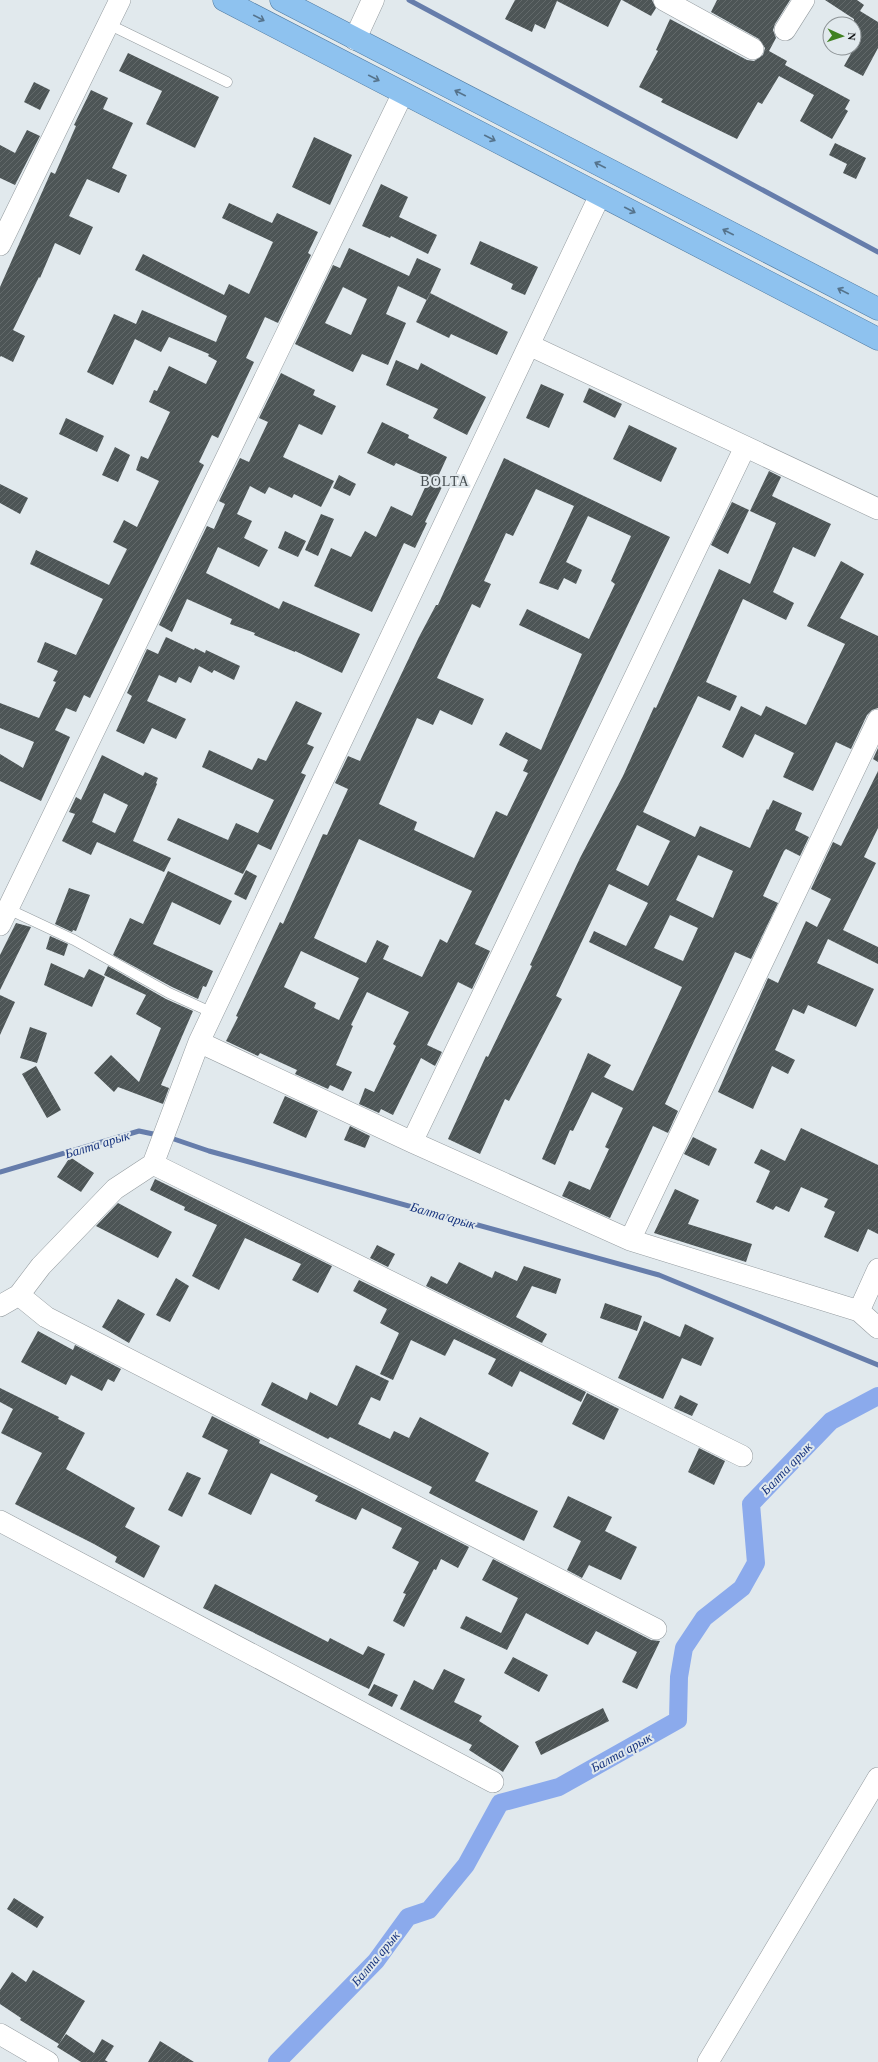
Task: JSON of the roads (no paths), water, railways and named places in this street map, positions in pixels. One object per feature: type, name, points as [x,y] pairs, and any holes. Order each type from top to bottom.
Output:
[{"type":"highway","points":[[224,0],[878,338]]},
{"type":"highway","points":[[281,0],[878,309]]},
{"type":"street","points":[[0,245],[120,0]]},
{"type":"street","points":[[355,39],[373,0]]},
{"type":"street","points":[[664,0],[753,49]]},
{"type":"street","points":[[785,30],[804,0]]},
{"type":"street","points":[[4,917],[403,93]]},
{"type":"street","points":[[0,1306],[19,1295],[41,1266],[115,1189],[154,1164],[163,1135],[199,1042],[600,195]]},
{"type":"street","points":[[529,345],[878,509]]},
{"type":"street","points":[[412,1142],[745,447]]},
{"type":"street","points":[[630,1240],[878,720]]},
{"type":"street","points":[[199,1042],[412,1142],[630,1240],[859,1311],[878,1328]]},
{"type":"street","points":[[154,1164],[742,1456]]},
{"type":"street","points":[[859,1311],[878,1269]]},
{"type":"street","points":[[19,1295],[46,1317],[656,1629]]},
{"type":"street","points":[[0,1521],[493,1782]]},
{"type":"street","points":[[708,2062],[878,1778]]},
{"type":"street","points":[[0,2034],[48,2062]]},
{"type":"lane","points":[[108,24],[227,82]]},
{"type":"lane","points":[[4,917],[74,940],[169,993],[213,1013]]},
{"type":"waterway","points":[[409,0],[878,252]]},
{"type":"waterway","name":"Балта арык","points":[[0,1172],[139,1131],[158,1135]]},
{"type":"waterway","name":"Балта арык","points":[[168,1137],[209,1151],[659,1275],[878,1365]]},
{"type":"waterway","name":"Балта арык","points":[[277,2062],[376,1961],[408,1917],[429,1910],[466,1865],[500,1803],[559,1787],[678,1720],[679,1677],[684,1648],[704,1618],[742,1588],[756,1563],[751,1504],[831,1421],[878,1396]]},
{"type":"district","name":"BOLTA","points":[[445,481]]}]
